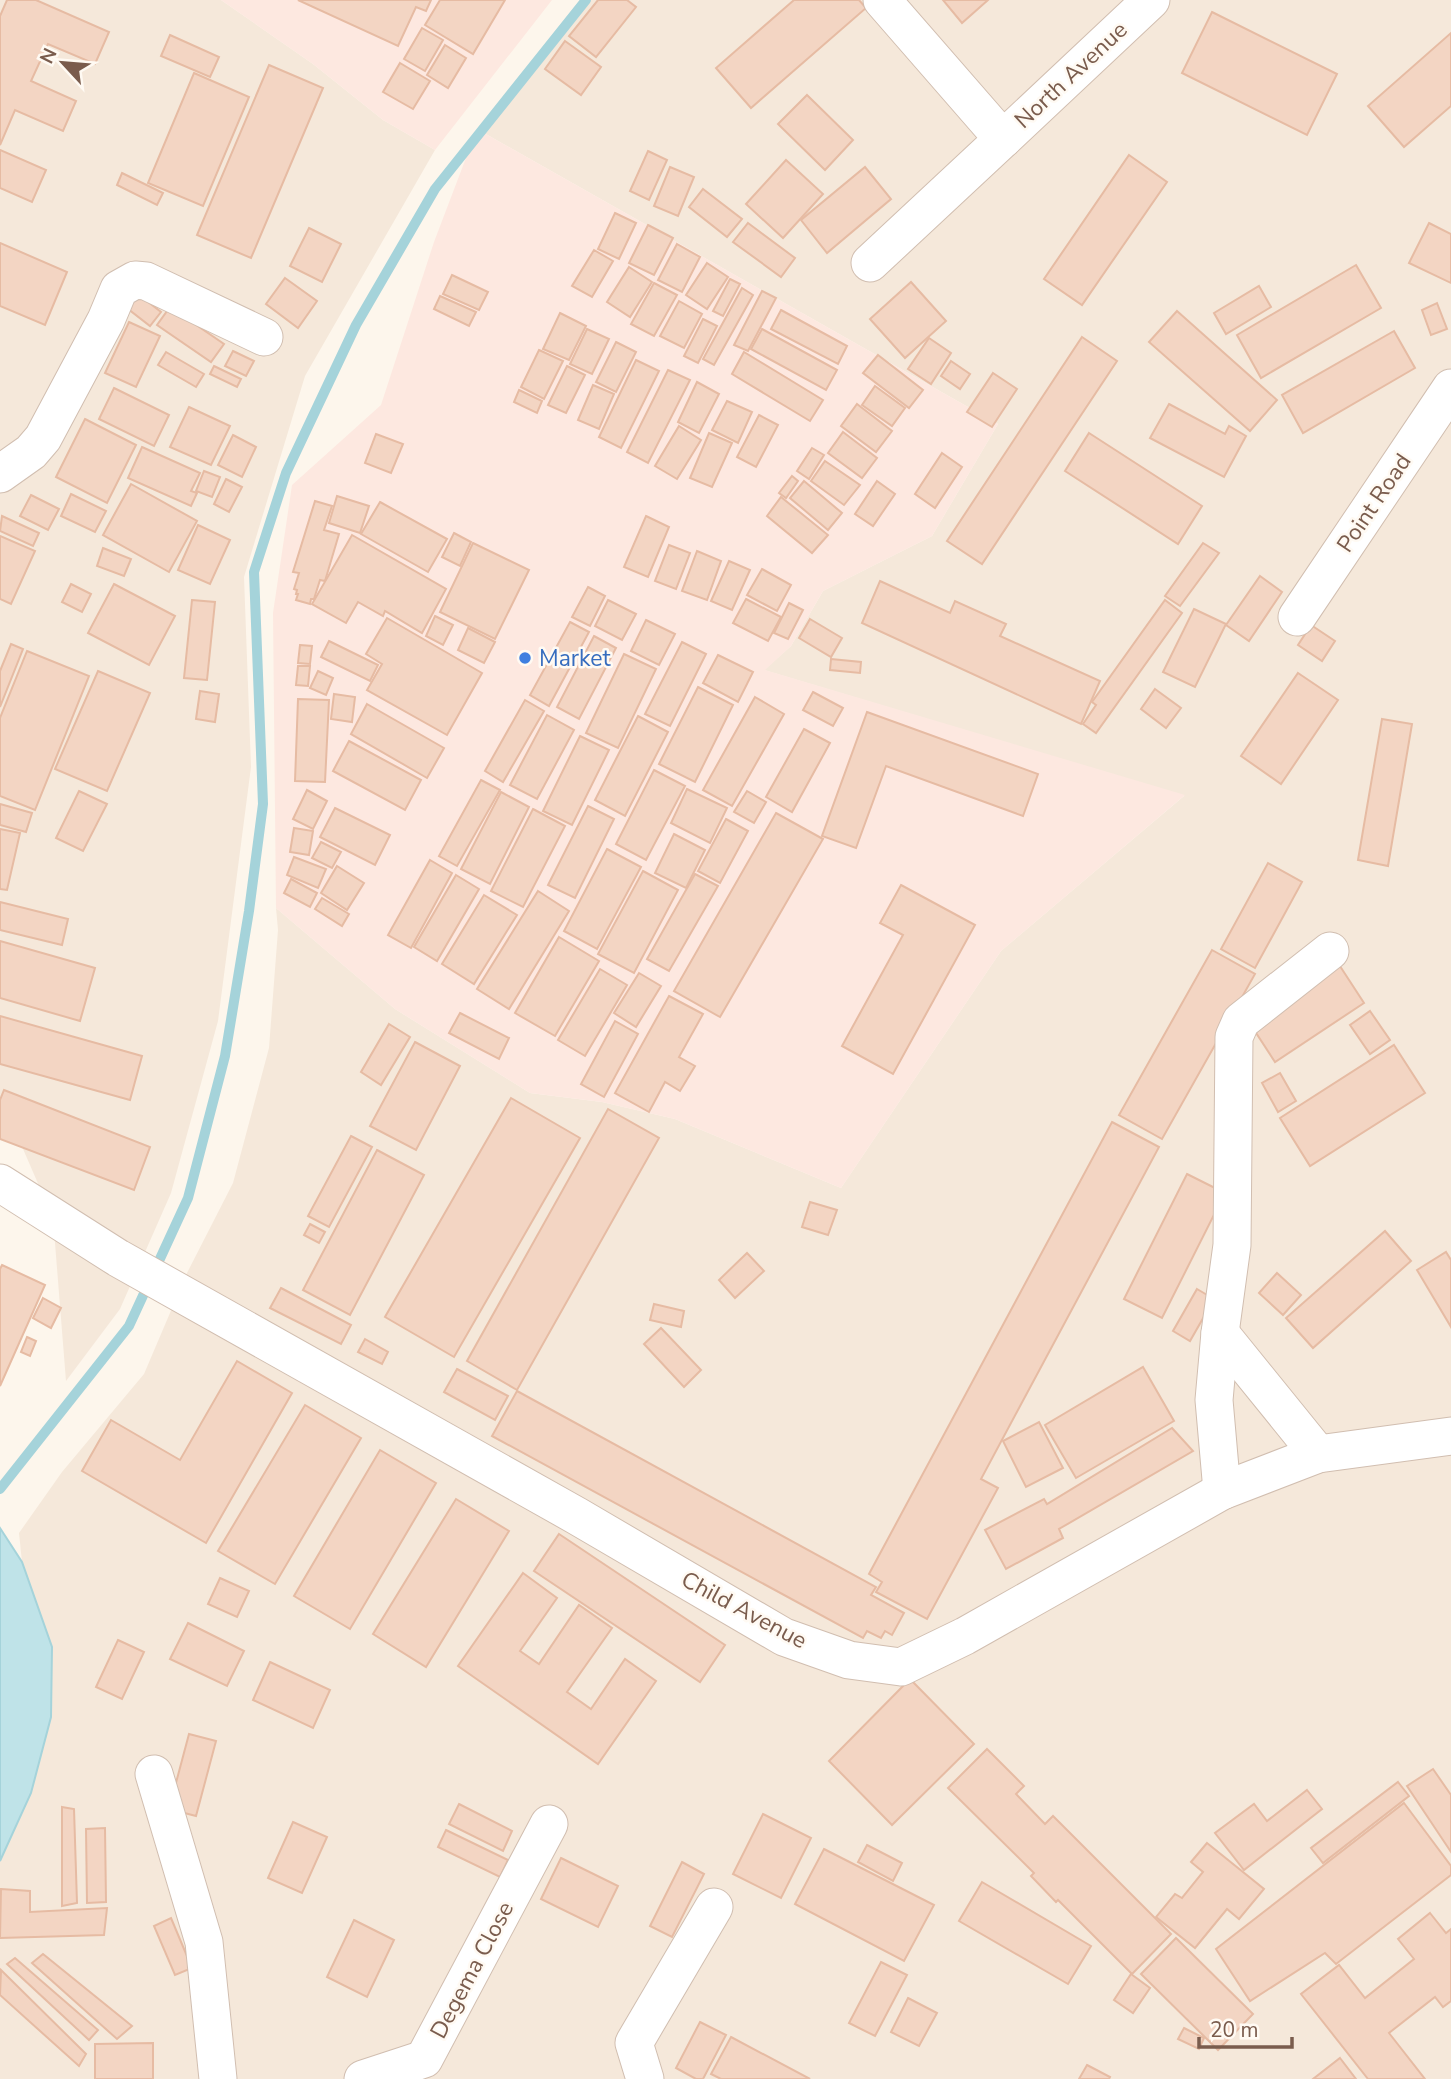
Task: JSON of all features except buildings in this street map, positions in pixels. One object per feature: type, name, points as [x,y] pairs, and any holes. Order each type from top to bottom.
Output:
[{"type":"street","name":"North Avenue","points":[[882,0],[1003,139],[1151,0]]},
{"type":"street","points":[[870,263],[1003,139]]},
{"type":"street","points":[[0,474],[31,452],[43,438],[106,320],[119,289],[135,280],[146,281],[264,337]]},
{"type":"street","name":"Point Road","points":[[1297,617],[1451,388]]},
{"type":"street","points":[[1222,1491],[1213,1400],[1232,1245],[1234,1037],[1241,1021],[1330,951]]},
{"type":"street","name":"Child Avenue","points":[[2,1190],[216,1314],[577,1516],[784,1637],[849,1660],[901,1667],[965,1636],[1222,1491],[1318,1454],[1451,1436]]},
{"type":"street","points":[[1220,1333],[1318,1454]]},
{"type":"street","points":[[155,1774],[204,1942],[218,2079]]},
{"type":"street","name":"Degema Close","points":[[363,2079],[424,2059],[549,1824]]},
{"type":"street","points":[[645,2079],[634,2043],[713,1907]]},
{"type":"shaded area","points":[[0,0],[221,0],[313,64],[383,120],[435,150],[305,376],[244,577],[251,767],[218,1021],[171,1193],[120,1309],[66,1381],[53,1218],[0,1096]]},
{"type":"shaded area","points":[[221,0],[552,0],[435,150],[383,120],[313,64]]},
{"type":"shaded area","points":[[580,0],[1451,0],[1451,2079],[0,2079],[0,1861],[31,1793],[51,1717],[52,1647],[22,1562],[19,1533],[62,1472],[144,1374],[187,1273],[233,1183],[269,1048],[278,930],[276,908],[395,1009],[530,1093],[602,1102],[675,1119],[841,1188],[1001,951],[1184,796],[764,670],[791,646],[823,591],[932,536],[998,424],[477,129]]},
{"type":"shaded area","name":"Market","points":[[477,129],[998,424],[932,536],[823,591],[791,646],[765,670],[1185,795],[1001,951],[841,1188],[675,1119],[602,1102],[530,1093],[395,1009],[276,908],[273,613],[292,485],[381,405],[434,242]]},
{"type":"water","points":[[0,1528],[22,1562],[52,1647],[51,1717],[31,1793],[0,1861]]},
{"type":"waterway","points":[[0,1489],[129,1326],[188,1198],[225,1056],[249,911],[263,804],[254,572],[286,473],[356,325],[435,189],[586,0]]},
{"type":"place","name":"Market","points":[[525,658]]}]
